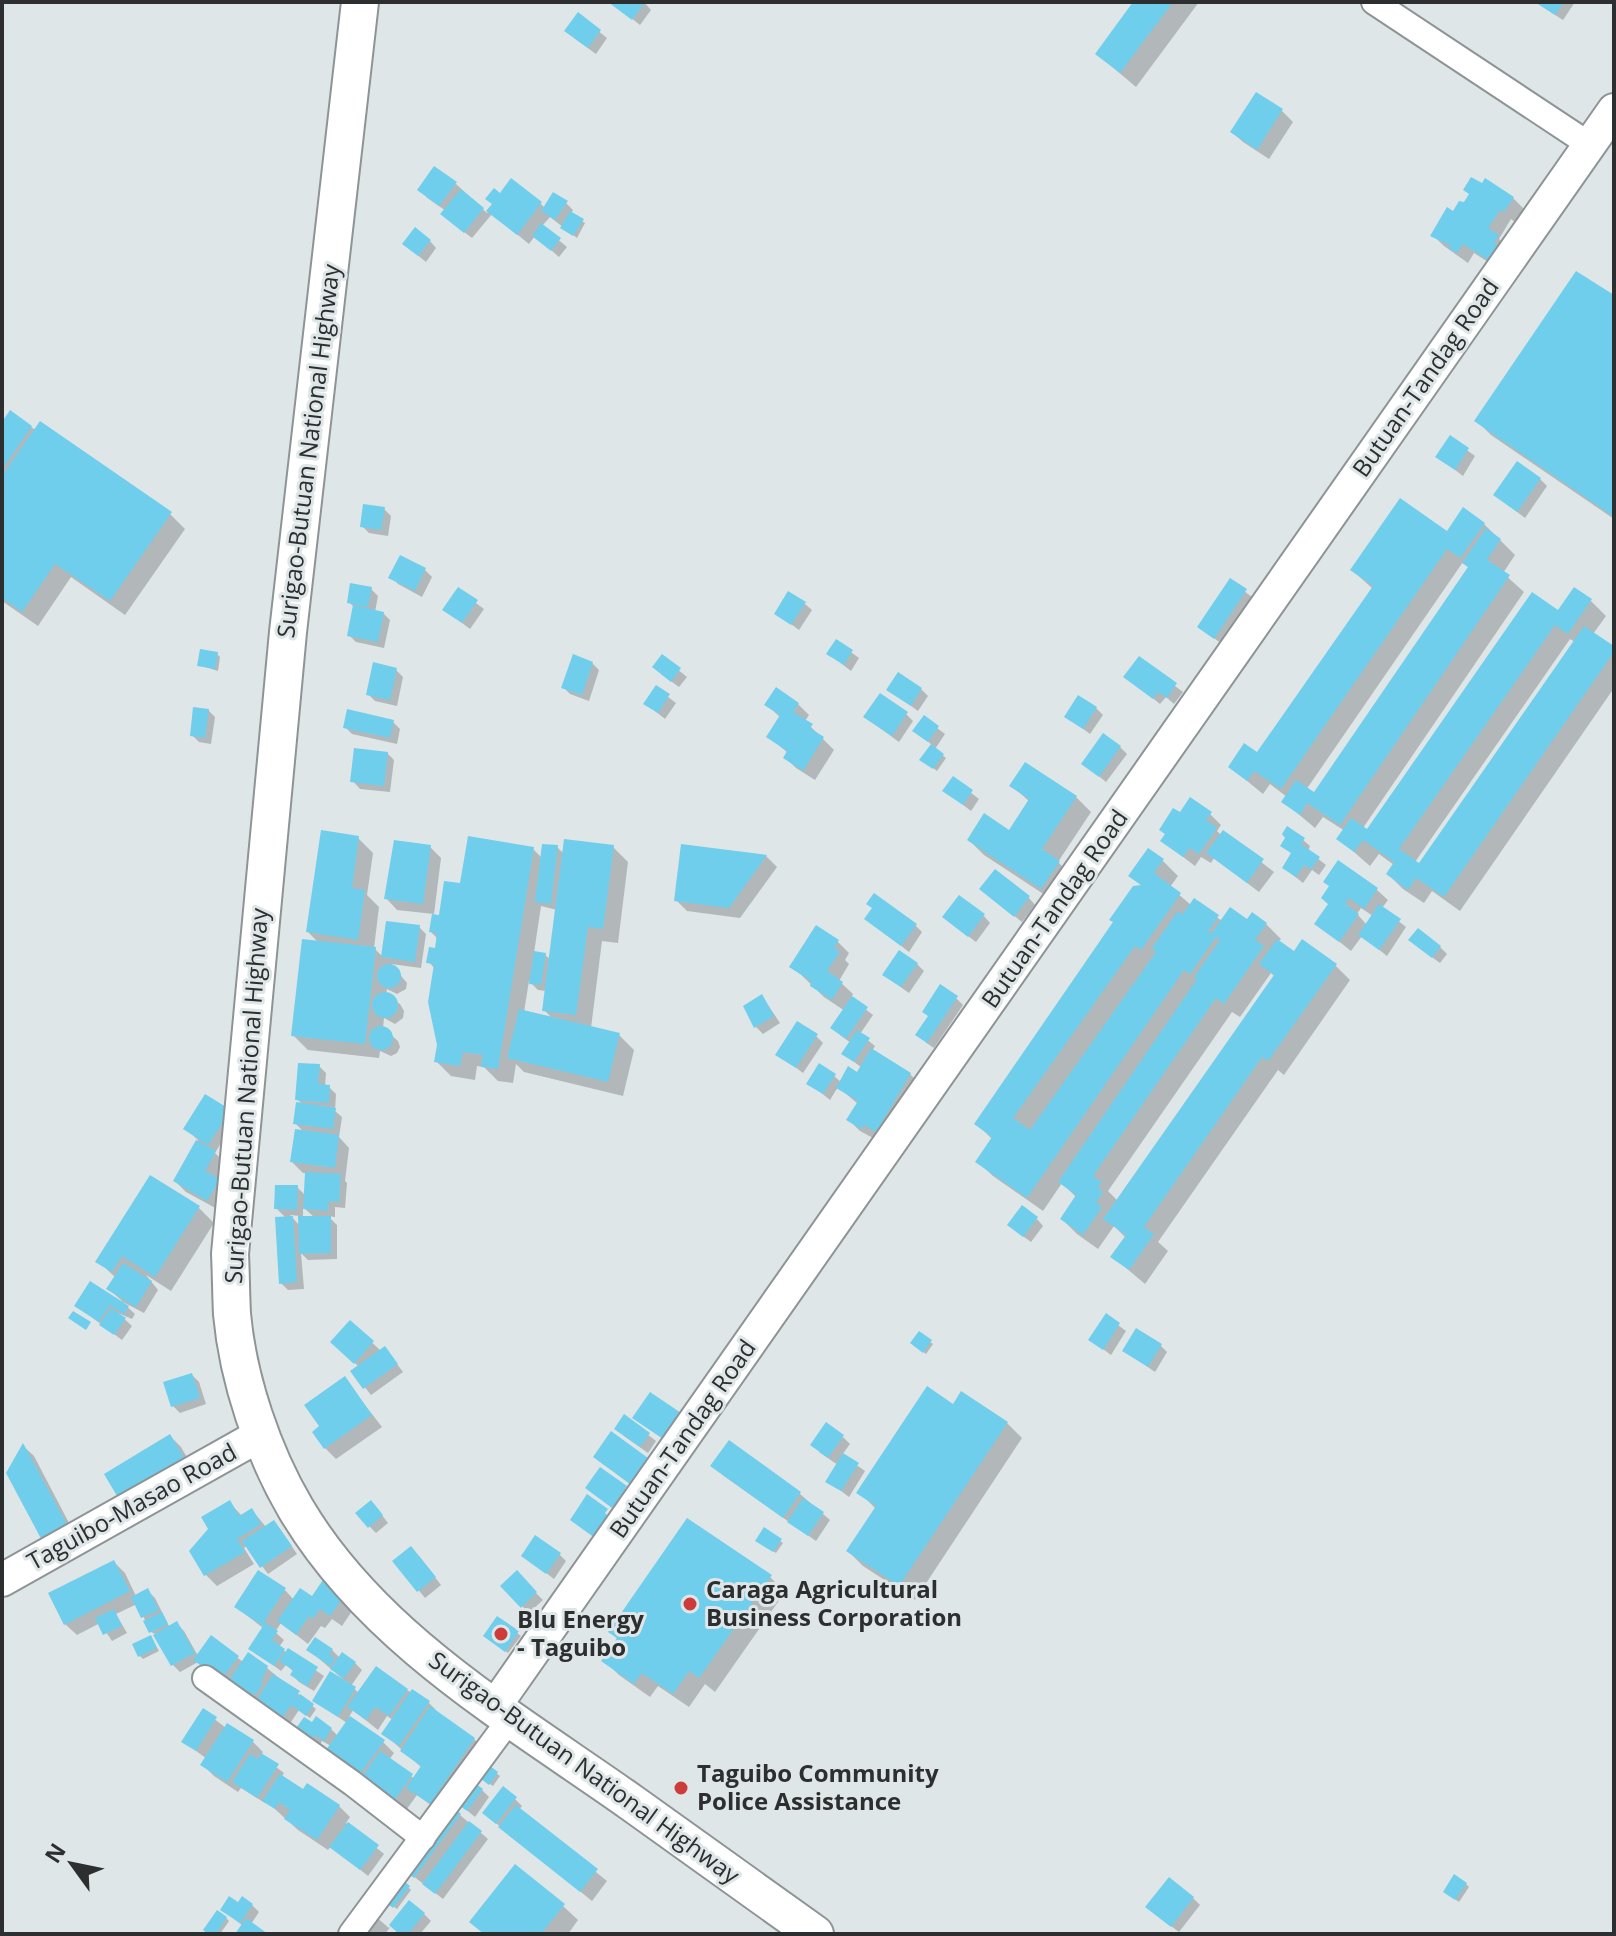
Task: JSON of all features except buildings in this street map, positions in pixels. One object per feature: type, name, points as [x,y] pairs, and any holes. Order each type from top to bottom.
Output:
[{"type":"highway","name":"Surigao-Butuan National Highway","points":[[360,2],[286,648],[230,1254],[232,1317],[245,1381],[262,1434],[296,1509],[334,1561],[379,1614],[502,1713],[815,1934]]},
{"type":"main road","name":"Butuan-Tandag Road","points":[[502,1713],[1614,110]]},
{"type":"main road","name":"Taguibo-Masao Road","points":[[2,1580],[262,1434]]},
{"type":"street","points":[[1374,2],[1590,145]]},
{"type":"street","points":[[205,1678],[423,1838]]},
{"type":"street","points":[[351,1934],[423,1838],[502,1713]]},
{"type":"place","name":"Caraga Agricultural Business Corporation","points":[[690,1604]]},
{"type":"place","name":"Blu Energy - Taguibo","points":[[501,1634]]},
{"type":"place","name":"Taguibo Community Police Assistance","points":[[681,1788]]}]
